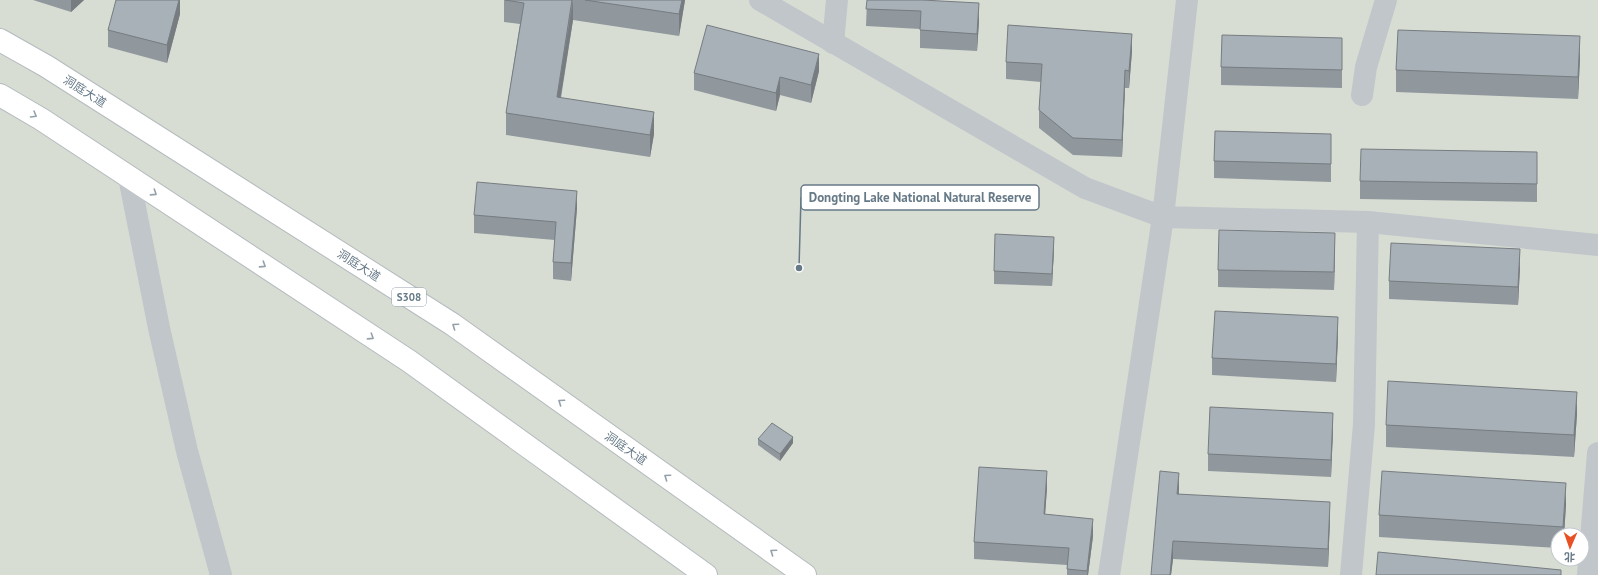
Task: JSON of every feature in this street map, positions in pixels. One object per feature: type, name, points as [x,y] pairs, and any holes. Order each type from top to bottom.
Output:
[{"type":"main road","name":"洞庭大道","points":[[0,40],[46,66],[452,324],[805,575]]},
{"type":"main road","points":[[0,95],[41,119],[409,361],[706,575]]},
{"type":"street","points":[[760,0],[1085,188],[1163,217],[1368,222],[1598,245]]},
{"type":"street","points":[[833,43],[837,0]]},
{"type":"street","points":[[1109,575],[1163,217],[1186,0]]},
{"type":"street","points":[[1362,95],[1366,67],[1386,0]]},
{"type":"street","points":[[129,177],[159,328],[185,444],[221,575]]},
{"type":"street","points":[[1351,575],[1364,424],[1368,222]]},
{"type":"street","points":[[1588,575],[1598,453]]},
{"type":"shaded area","points":[[0,0],[1598,0],[1598,575],[0,575]]},
{"type":"building","points":[[116,0],[179,0],[167,45],[108,30]]},
{"type":"building","points":[[505,0],[572,0],[557,97],[654,112],[650,135],[506,113],[524,3]]},
{"type":"building","points":[[585,0],[682,0],[679,14]]},
{"type":"building","points":[[867,0],[922,0],[979,3],[977,34],[920,30],[921,11],[866,9]]},
{"type":"building","points":[[707,25],[819,54],[811,85],[780,77],[776,93],[694,73]]},
{"type":"building","points":[[1008,25],[1132,34],[1129,71],[1125,70],[1122,140],[1073,138],[1039,110],[1042,64],[1006,62]]},
{"type":"building","points":[[1398,30],[1580,36],[1578,77],[1396,70]]},
{"type":"building","points":[[1222,35],[1342,38],[1342,70],[1221,67]]},
{"type":"building","points":[[1215,131],[1331,134],[1331,164],[1214,161]]},
{"type":"building","points":[[1361,149],[1537,152],[1537,184],[1360,181]]},
{"type":"building","points":[[477,182],[577,191],[571,263],[553,262],[556,222],[474,215]]},
{"type":"building","points":[[1219,230],[1335,233],[1334,272],[1218,270]]},
{"type":"building","points":[[995,234],[1054,237],[1052,274],[994,271]]},
{"type":"building","points":[[1391,243],[1520,249],[1518,287],[1389,281]]},
{"type":"building","points":[[1215,311],[1338,317],[1336,364],[1212,358]]},
{"type":"building","points":[[1388,381],[1577,392],[1574,435],[1386,425]]},
{"type":"building","points":[[1210,407],[1333,413],[1331,460],[1208,454]]},
{"type":"building","points":[[772,423],[793,437],[780,454],[758,439]]},
{"type":"building","points":[[979,467],[1047,471],[1044,514],[1093,519],[1087,571],[1067,569],[1069,548],[974,542]]},
{"type":"building","points":[[1160,471],[1179,473],[1177,494],[1330,502],[1328,549],[1173,541],[1170,575],[1151,575]]},
{"type":"building","points":[[1382,471],[1566,483],[1563,527],[1379,515]]},
{"type":"building","points":[[1378,552],[1561,570],[1561,575],[1376,575]]},
{"type":"place","name":"Dongting Lake National Natural Reserve","points":[[799,268]]}]
